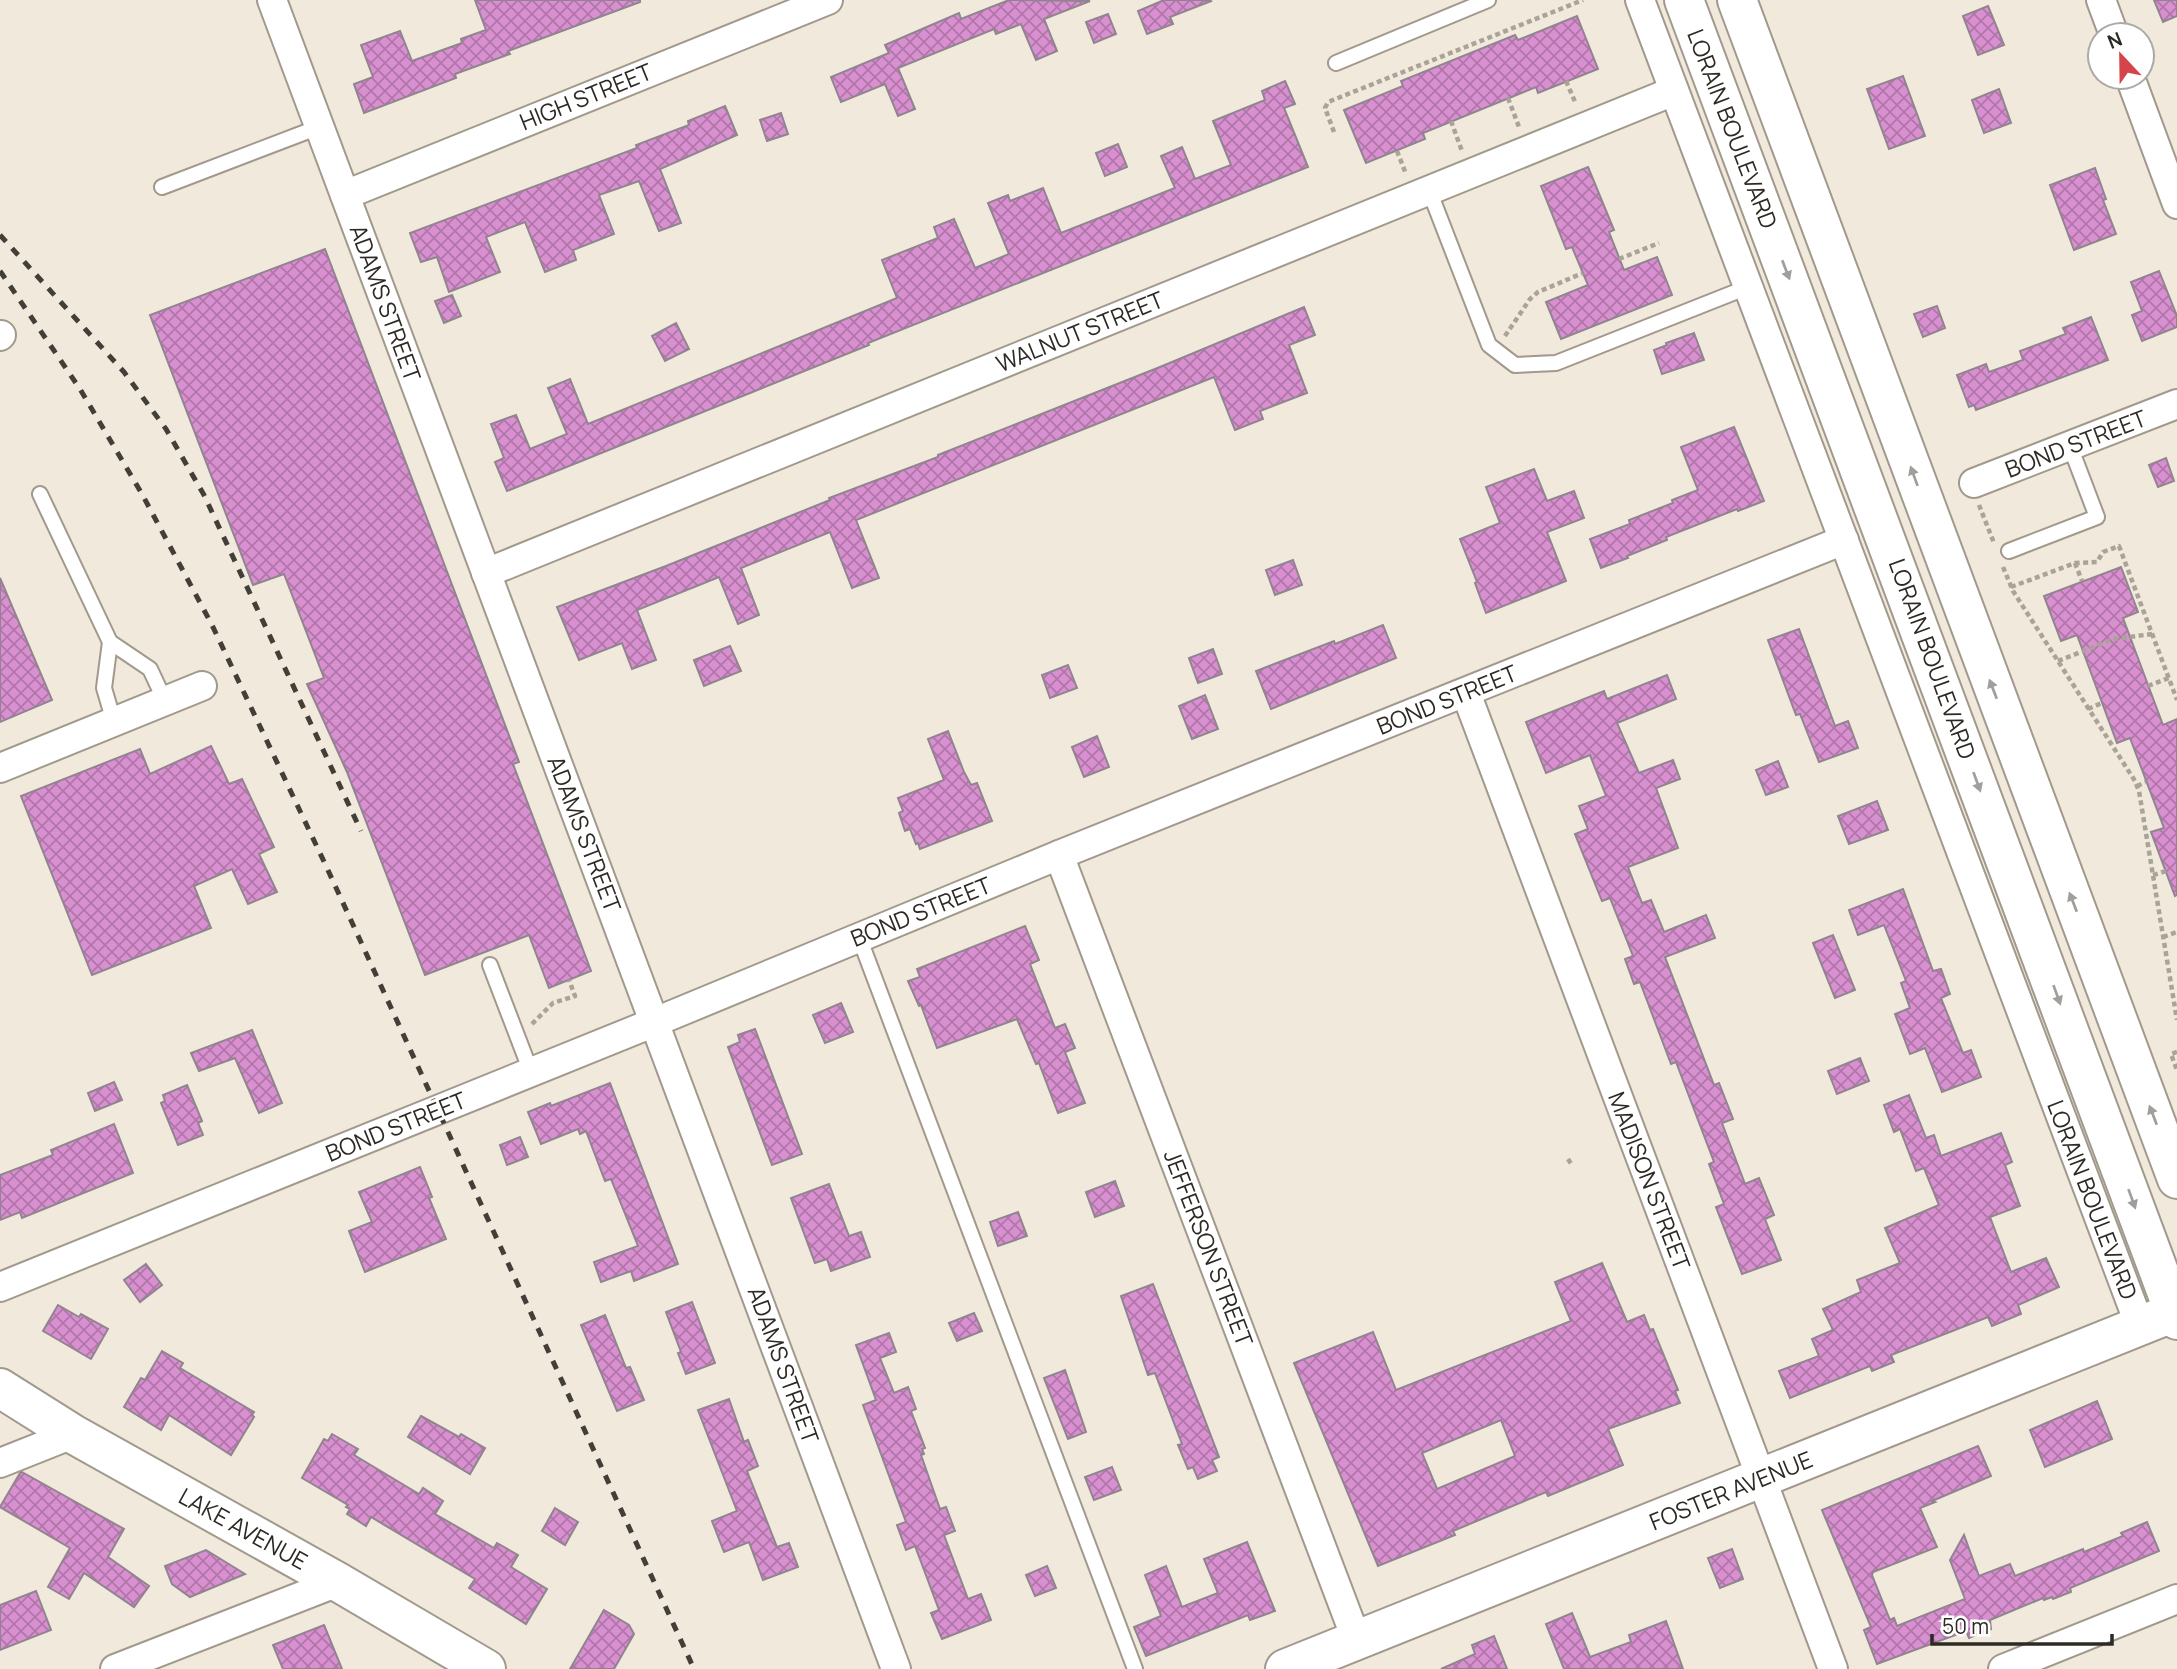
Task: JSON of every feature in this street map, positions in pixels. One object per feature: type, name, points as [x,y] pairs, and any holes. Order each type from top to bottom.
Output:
[{"type":"main road","name":"LORAIN BOULEVARD","points":[[1684,0],[2167,1317]]},
{"type":"main road","name":"LORAIN BOULEVARD","points":[[1737,0],[2177,1179]]},
{"type":"main road","name":"FOSTER AVENUE","points":[[1285,1669],[2167,1317]]},
{"type":"main road","name":"LAKE AVENUE","points":[[0,1388],[73,1434],[338,1582],[486,1669]]},
{"type":"street","name":"ADAMS STREET","points":[[272,0],[896,1669]]},
{"type":"street","name":"HIGH STREET","points":[[345,195],[828,0]]},
{"type":"street","points":[[1640,0],[1674,91]]},
{"type":"street","points":[[2101,0],[2109,21]]},
{"type":"street","name":"WALNUT STREET","points":[[486,573],[1419,184],[1674,91]]},
{"type":"street","name":"LORAIN BOULEVARD","points":[[1674,91],[1844,540],[2167,1317]]},
{"type":"street","points":[[2135,91],[2177,204]]},
{"type":"street","name":"BOND STREET","points":[[1975,491],[2070,446],[2177,404]]},
{"type":"street","name":"BOND STREET","points":[[0,1287],[1059,855],[1844,540]]},
{"type":"street","points":[[0,768],[202,686]]},
{"type":"street","name":"MADISON STREET","points":[[1466,693],[1832,1669]]},
{"type":"street","name":"JEFFERSON STREET","points":[[1059,855],[1357,1641]]},
{"type":"street","points":[[0,1463],[73,1434]]},
{"type":"street","points":[[115,1669],[338,1582]]},
{"type":"street","points":[[2003,1669],[2177,1599]]},
{"type":"lane","points":[[1336,63],[1489,0]]},
{"type":"lane","points":[[162,187],[319,127]]},
{"type":"lane","points":[[1419,184],[1489,345],[1516,365],[1556,363],[1748,287]]},
{"type":"lane","points":[[2002,554],[2096,517],[2070,446]]},
{"type":"lane","points":[[40,494],[110,642],[150,669],[166,701]]},
{"type":"lane","points":[[110,642],[104,688],[114,722]]},
{"type":"lane","points":[[859,937],[1135,1669]]},
{"type":"lane","points":[[490,965],[531,1072]]},
{"type":"path","points":[[1334,132],[1325,108],[1328,102],[1583,0]]},
{"type":"path","points":[[1566,81],[1578,108]]},
{"type":"path","points":[[1508,98],[1521,131]]},
{"type":"path","points":[[1451,121],[1464,155]]},
{"type":"path","points":[[1396,150],[1419,184]]},
{"type":"path","points":[[1619,259],[1659,243]]},
{"type":"path","points":[[1515,321],[1538,292],[1583,273]]},
{"type":"path","points":[[1975,491],[2002,554],[2011,587],[2137,786],[2177,1018]]},
{"type":"path","points":[[2011,587],[2075,563],[2097,562],[2103,552],[2119,546],[2177,700]]},
{"type":"path","points":[[2075,563],[2082,581]]},
{"type":"path","points":[[2058,661],[2113,639],[2152,634]]},
{"type":"path","points":[[2148,686],[2169,678]]},
{"type":"path","points":[[2088,709],[2102,703]]},
{"type":"path","points":[[2137,786],[2146,782]]},
{"type":"path","points":[[2153,876],[2166,871]]},
{"type":"path","points":[[2163,937],[2177,932]]},
{"type":"path","points":[[518,1038],[553,1003],[575,996],[569,980]]},
{"type":"path","points":[[2177,1052],[2171,1054],[2177,1070]]},
{"type":"path","points":[[1568,1159],[1572,1165]]},
{"type":"building","points":[[475,0],[640,2],[508,51],[510,54],[455,74],[456,78],[364,113],[354,84],[373,77],[361,45],[400,31],[412,61],[462,43],[461,39],[486,30]]},
{"type":"building","points":[[1009,0],[1090,1],[1044,19],[1057,51],[1036,60],[1021,24],[996,34],[994,29],[898,68],[915,109],[898,116],[885,84],[841,102],[831,77],[889,53],[885,45],[959,13],[961,19]]},
{"type":"building","points":[[1164,0],[1211,1],[1170,17],[1173,24],[1147,34],[1138,11]]},
{"type":"building","points":[[2154,0],[2177,0],[2177,16],[2163,22]]},
{"type":"building","points":[[1988,6],[2004,45],[1978,55],[1963,16]]},
{"type":"building","points":[[1108,14],[1116,34],[1094,43],[1086,22]]},
{"type":"building","points":[[1577,16],[1598,69],[1538,93],[1536,87],[1423,133],[1425,139],[1366,163],[1344,110],[1403,86],[1401,81],[1515,35],[1518,40]]},
{"type":"building","points":[[1903,76],[1925,136],[1889,149],[1867,89]]},
{"type":"building","points":[[1285,81],[1295,104],[1284,108],[1308,167],[507,491],[495,462],[504,458],[491,424],[516,415],[530,449],[567,434],[548,388],[570,379],[588,424],[897,298],[882,260],[938,238],[934,227],[954,219],[975,268],[1009,254],[988,203],[1008,195],[1010,201],[1043,188],[1061,233],[1175,188],[1161,156],[1182,147],[1195,179],[1231,165],[1213,121],[1265,100],[1262,91]]},
{"type":"building","points":[[1999,89],[2011,123],[1984,133],[1972,100]]},
{"type":"building","points":[[725,106],[737,135],[660,169],[681,223],[659,231],[639,181],[599,195],[614,234],[573,250],[576,260],[545,272],[525,222],[486,237],[500,272],[449,292],[437,257],[421,262],[410,233],[637,148],[636,145],[689,125],[688,121]]},
{"type":"building","points":[[781,113],[788,134],[767,141],[760,120]]},
{"type":"building","points":[[1118,144],[1127,167],[1105,176],[1096,153]]},
{"type":"building","points":[[1588,167],[1614,230],[1609,232],[1624,270],[1657,257],[1672,295],[1561,339],[1546,302],[1588,285],[1572,247],[1566,249],[1541,186]]},
{"type":"building","points":[[2095,168],[2116,234],[2074,250],[2050,185]]},
{"type":"building","points":[[325,249],[519,762],[513,764],[591,971],[549,988],[529,935],[425,975],[347,772],[307,684],[324,678],[284,574],[253,585],[150,315]]},
{"type":"building","points":[[2159,271],[2177,316],[2177,327],[2142,341],[2132,315],[2142,311],[2131,282]]},
{"type":"building","points":[[452,295],[461,316],[444,323],[435,301]]},
{"type":"building","points":[[1937,306],[1945,328],[1923,337],[1914,314]]},
{"type":"building","points":[[1304,307],[1315,335],[1289,345],[1307,393],[1260,411],[1263,419],[1235,430],[1214,377],[856,520],[879,578],[852,588],[830,532],[741,568],[759,615],[738,624],[719,577],[637,610],[656,660],[632,669],[622,643],[579,660],[557,607],[938,457]]},
{"type":"building","points":[[2091,317],[2108,360],[1976,410],[1974,405],[1969,407],[1957,375],[1986,364],[1989,372],[2023,360],[2020,351],[2066,334],[2063,328]]},
{"type":"building","points":[[676,323],[689,349],[665,361],[652,336]]},
{"type":"building","points":[[1694,333],[1704,360],[1662,374],[1654,350]]},
{"type":"building","points":[[1734,427],[1764,501],[1666,537],[1667,540],[1601,568],[1590,539],[1630,524],[1629,520],[1698,490],[1681,447]]},
{"type":"building","points":[[2166,458],[2174,481],[2158,487],[2149,465]]},
{"type":"building","points":[[1534,469],[1547,501],[1574,491],[1584,518],[1547,532],[1566,581],[1486,613],[1460,539],[1500,523],[1486,487]]},
{"type":"building","points":[[1293,560],[1302,585],[1275,595],[1266,570]]},
{"type":"building","points":[[2121,567],[2138,612],[2123,618],[2163,725],[2177,719],[2175,896],[2151,832],[2164,828],[2130,738],[2117,743],[2077,635],[2061,641],[2044,596]]},
{"type":"building","points":[[0,578],[52,700],[0,722]]},
{"type":"building","points":[[1383,625],[1396,658],[1271,709],[1256,671]]},
{"type":"building","points":[[1799,629],[1835,726],[1848,721],[1858,748],[1819,762],[1800,714],[1796,715],[1768,640]]},
{"type":"building","points":[[730,646],[741,671],[704,686],[694,660]]},
{"type":"building","points":[[1213,649],[1222,674],[1198,683],[1189,658]]},
{"type":"building","points":[[1068,665],[1077,688],[1050,698],[1042,675]]},
{"type":"building","points":[[1667,675],[1676,699],[1617,723],[1639,773],[1673,760],[1680,779],[1656,788],[1678,848],[1628,867],[1642,903],[1651,900],[1664,932],[1706,915],[1715,938],[1665,957],[1714,1085],[1719,1083],[1733,1119],[1722,1123],[1745,1184],[1759,1178],[1774,1215],[1765,1219],[1781,1260],[1742,1274],[1716,1207],[1724,1204],[1709,1164],[1714,1162],[1676,1062],[1671,1064],[1640,982],[1634,984],[1625,959],[1633,956],[1610,898],[1602,901],[1575,834],[1588,829],[1579,806],[1606,796],[1590,755],[1546,773],[1526,722],[1604,691],[1607,699]]},
{"type":"building","points":[[1205,695],[1218,729],[1192,739],[1179,706]]},
{"type":"building","points":[[948,731],[964,772],[971,785],[977,783],[992,821],[920,849],[910,829],[905,831],[899,813],[903,811],[898,798],[944,780],[928,739]]},
{"type":"building","points":[[1097,736],[1109,767],[1084,777],[1072,747]]},
{"type":"building","points":[[211,746],[229,784],[242,779],[274,847],[259,854],[277,892],[248,904],[232,869],[194,886],[211,928],[92,975],[21,796],[140,749],[150,774]]},
{"type":"building","points":[[1778,761],[1788,787],[1766,795],[1756,770]]},
{"type":"building","points":[[1877,801],[1888,830],[1849,844],[1838,816]]},
{"type":"building","points":[[1903,889],[1933,971],[1941,969],[1950,994],[1941,998],[1963,1053],[1971,1050],[1981,1077],[1942,1092],[1925,1048],[1910,1054],[1895,1014],[1910,1008],[1901,983],[1906,981],[1884,925],[1858,935],[1849,910]]},
{"type":"building","points":[[1025,926],[1039,960],[1030,964],[1055,1028],[1065,1024],[1075,1048],[1065,1052],[1085,1103],[1058,1113],[1039,1063],[1036,1064],[1017,1019],[937,1048],[921,1005],[919,1006],[908,981],[920,977],[917,969]]},
{"type":"building","points":[[1833,935],[1855,990],[1835,998],[1813,943]]},
{"type":"building","points":[[841,1003],[853,1032],[825,1043],[813,1015]]},
{"type":"building","points":[[755,1029],[802,1154],[772,1165],[728,1047],[740,1042],[738,1035]]},
{"type":"building","points":[[252,1030],[282,1103],[259,1113],[235,1058],[199,1071],[191,1053]]},
{"type":"building","points":[[1860,1058],[1869,1081],[1837,1094],[1828,1071]]},
{"type":"building","points":[[114,1082],[122,1100],[95,1111],[88,1093]]},
{"type":"building","points":[[610,1083],[678,1264],[634,1281],[631,1271],[601,1282],[594,1262],[638,1246],[611,1179],[605,1181],[586,1131],[580,1134],[578,1129],[541,1144],[528,1112]]},
{"type":"building","points":[[187,1085],[202,1121],[198,1123],[203,1135],[178,1145],[161,1103],[165,1101],[163,1095]]},
{"type":"building","points":[[1909,1095],[1926,1138],[1934,1135],[1941,1156],[2001,1133],[2012,1162],[2005,1165],[2020,1206],[1990,1217],[2011,1272],[2046,1258],[2059,1287],[2018,1305],[2021,1314],[1992,1326],[1988,1317],[1891,1355],[1894,1362],[1872,1371],[1870,1366],[1790,1398],[1779,1371],[1819,1356],[1812,1339],[1833,1330],[1823,1309],[1861,1292],[1857,1280],[1900,1263],[1885,1228],[1939,1205],[1924,1168],[1916,1171],[1900,1129],[1894,1132],[1884,1105]]},
{"type":"building","points":[[114,1124],[133,1173],[22,1218],[20,1212],[0,1220],[0,1175],[53,1155],[51,1150]]},
{"type":"building","points":[[520,1137],[528,1157],[507,1165],[500,1145]]},
{"type":"building","points":[[420,1167],[446,1239],[365,1272],[349,1231],[372,1222],[359,1192]]},
{"type":"building","points":[[1115,1181],[1124,1206],[1095,1217],[1086,1192]]},
{"type":"building","points":[[829,1184],[849,1236],[861,1232],[870,1257],[831,1271],[827,1259],[815,1263],[791,1198]]},
{"type":"building","points":[[1018,1212],[1027,1236],[998,1246],[990,1222]]},
{"type":"building","points":[[1602,1263],[1627,1322],[1644,1315],[1650,1330],[1653,1329],[1678,1390],[1675,1391],[1680,1403],[1608,1429],[1623,1465],[1548,1496],[1546,1492],[1453,1531],[1455,1535],[1378,1566],[1294,1363],[1373,1332],[1396,1390],[1571,1321],[1555,1282]],"holes":[[[1501,1420],[1515,1456],[1437,1489],[1422,1453]]]},
{"type":"building","points":[[146,1264],[162,1285],[140,1302],[124,1280]]},
{"type":"building","points":[[1153,1284],[1219,1457],[1212,1460],[1217,1471],[1198,1479],[1193,1467],[1188,1469],[1178,1445],[1182,1444],[1155,1373],[1148,1375],[1121,1296]]},
{"type":"building","points":[[692,1302],[715,1363],[686,1374],[666,1312]]},
{"type":"building","points":[[58,1305],[108,1329],[91,1359],[43,1331]]},
{"type":"building","points":[[974,1313],[982,1331],[957,1341],[949,1323]]},
{"type":"building","points":[[605,1315],[626,1368],[630,1367],[644,1400],[617,1411],[581,1325]]},
{"type":"building","points":[[889,1333],[896,1352],[880,1358],[894,1393],[908,1387],[916,1409],[911,1411],[925,1448],[922,1449],[924,1454],[921,1455],[940,1509],[946,1507],[955,1531],[944,1535],[968,1599],[981,1594],[991,1620],[942,1639],[931,1613],[939,1610],[915,1546],[906,1550],[897,1525],[906,1522],[863,1405],[876,1400],[856,1345]]},
{"type":"building","points":[[162,1351],[183,1363],[180,1368],[254,1412],[254,1417],[231,1455],[169,1415],[161,1430],[124,1407],[141,1378],[145,1380]]},
{"type":"building","points":[[1065,1370],[1086,1432],[1068,1439],[1044,1378]]},
{"type":"building","points":[[729,1399],[744,1442],[748,1440],[758,1466],[747,1471],[777,1547],[789,1543],[798,1567],[763,1580],[749,1542],[724,1552],[712,1521],[737,1511],[698,1410]]},
{"type":"building","points":[[2097,1401],[2112,1439],[2045,1467],[2030,1430]]},
{"type":"building","points":[[421,1416],[485,1448],[470,1474],[408,1437]]},
{"type":"building","points":[[332,1434],[358,1449],[354,1455],[419,1494],[423,1488],[443,1501],[435,1514],[494,1548],[497,1543],[518,1555],[511,1567],[547,1589],[526,1624],[469,1588],[475,1579],[371,1517],[366,1526],[347,1514],[350,1509],[346,1507],[348,1505],[302,1478],[324,1439],[328,1441]]},
{"type":"building","points":[[1978,1446],[1991,1476],[1920,1508],[1937,1547],[1873,1572],[1890,1620],[1894,1618],[1897,1626],[1965,1599],[1950,1560],[1964,1535],[1979,1576],[2010,1564],[2015,1576],[2083,1549],[2084,1552],[2123,1536],[2121,1533],[2147,1522],[2159,1551],[2070,1588],[2071,1592],[2053,1599],[2043,1598],[1990,1620],[1991,1629],[1969,1638],[1966,1631],[1877,1664],[1864,1630],[1871,1627],[1822,1510]]},
{"type":"building","points":[[1112,1467],[1121,1490],[1094,1500],[1085,1477]]},
{"type":"building","points":[[22,1472],[124,1529],[108,1557],[149,1586],[134,1607],[84,1573],[69,1599],[48,1587],[70,1548],[0,1507]]},
{"type":"building","points":[[555,1508],[578,1522],[565,1545],[542,1531]]},
{"type":"building","points":[[1247,1542],[1275,1611],[1250,1620],[1248,1615],[1146,1656],[1134,1627],[1161,1616],[1145,1575],[1166,1566],[1182,1607],[1218,1593],[1204,1559]]},
{"type":"building","points":[[1732,1549],[1743,1579],[1720,1588],[1708,1558]]},
{"type":"building","points":[[206,1550],[245,1574],[190,1597],[172,1584],[165,1566]]},
{"type":"building","points":[[1047,1566],[1056,1588],[1035,1596],[1026,1575]]},
{"type":"building","points":[[36,1591],[51,1630],[0,1650],[0,1605]]},
{"type":"building","points":[[604,1610],[629,1625],[634,1634],[614,1669],[570,1669]]},
{"type":"building","points":[[1572,1613],[1590,1657],[1631,1642],[1629,1635],[1666,1621],[1683,1669],[1564,1669],[1546,1624]]},
{"type":"building","points":[[324,1625],[342,1669],[283,1669],[273,1645]]},
{"type":"building","points":[[1494,1636],[1507,1669],[1441,1669],[1475,1654],[1472,1645]]},
{"type":"railway","points":[[0,235],[124,372],[166,429],[204,495],[361,831]]},
{"type":"railway","points":[[0,271],[80,389],[142,494],[212,625],[327,868],[694,1669]]}]
